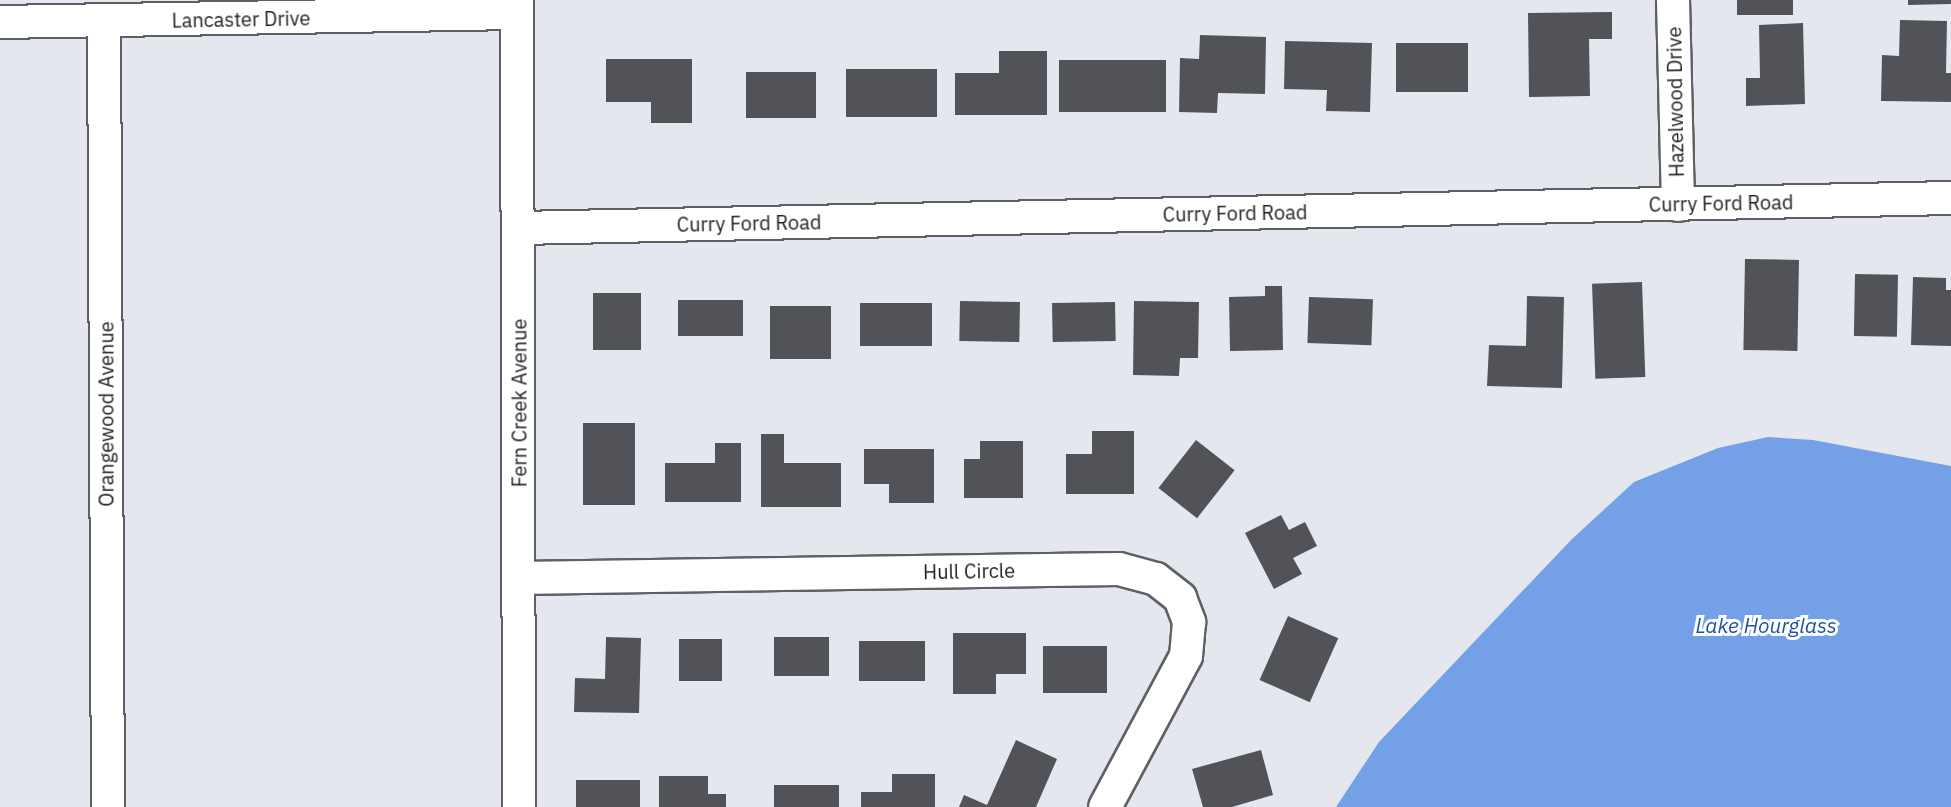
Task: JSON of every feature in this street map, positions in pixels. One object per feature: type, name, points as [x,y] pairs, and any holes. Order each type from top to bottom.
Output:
[{"type":"street","name":"Hazelwood Drive","points":[[1673,0],[1678,205]]},
{"type":"street","name":"Lancaster Drive","points":[[0,22],[104,22],[517,7]]},
{"type":"street","name":"Fern Creek Avenue","points":[[517,7],[519,807]]},
{"type":"street","name":"Orangewood Avenue","points":[[104,22],[108,807]]},
{"type":"street","name":"Curry Ford Road","points":[[519,228],[1951,198]]},
{"type":"street","name":"Hull Circle","points":[[519,578],[1119,569],[1156,579],[1180,598],[1189,622],[1186,656],[1105,807]]},
{"type":"water","name":"Lake Hourglass","points":[[1768,437],[1813,440],[1951,466],[1951,807],[1336,807],[1379,742],[1571,540],[1634,482],[1718,448]]},
{"type":"building","points":[[1737,0],[1793,0],[1793,15],[1737,15]]},
{"type":"building","points":[[1908,0],[1951,0],[1951,4],[1908,5]]},
{"type":"building","points":[[1612,12],[1612,39],[1589,39],[1590,96],[1529,97],[1528,13]]},
{"type":"building","points":[[1900,20],[1947,21],[1946,73],[1951,73],[1951,102],[1881,101],[1882,55],[1899,56]]},
{"type":"building","points":[[1803,23],[1805,104],[1746,106],[1746,78],[1760,78],[1759,25]]},
{"type":"building","points":[[1200,35],[1266,37],[1265,94],[1218,93],[1217,113],[1179,112],[1180,58],[1199,59]]},
{"type":"building","points":[[1285,41],[1372,43],[1370,112],[1326,111],[1327,90],[1284,89]]},
{"type":"building","points":[[1396,43],[1468,43],[1468,92],[1396,92]]},
{"type":"building","points":[[999,51],[1047,51],[1047,115],[955,115],[955,73],[999,73]]},
{"type":"building","points":[[606,59],[692,59],[692,123],[651,123],[651,102],[606,102]]},
{"type":"building","points":[[1059,60],[1166,60],[1166,112],[1059,112]]},
{"type":"building","points":[[846,69],[937,69],[937,117],[846,117]]},
{"type":"building","points":[[746,72],[816,72],[816,118],[746,118]]},
{"type":"building","points":[[1745,259],[1799,260],[1797,351],[1743,350]]},
{"type":"building","points":[[1855,274],[1898,275],[1897,337],[1854,336]]},
{"type":"building","points":[[1913,277],[1946,278],[1946,290],[1951,290],[1951,346],[1911,345]]},
{"type":"building","points":[[1642,282],[1645,377],[1595,379],[1592,284]]},
{"type":"building","points":[[1265,286],[1282,286],[1283,350],[1230,351],[1229,297],[1265,296]]},
{"type":"building","points":[[593,293],[641,293],[641,350],[593,350]]},
{"type":"building","points":[[1527,296],[1564,297],[1562,388],[1487,386],[1489,345],[1526,346]]},
{"type":"building","points":[[1309,297],[1373,299],[1371,345],[1307,343]]},
{"type":"building","points":[[678,300],[743,300],[743,336],[678,336]]},
{"type":"building","points":[[960,301],[1020,302],[1019,342],[959,341]]},
{"type":"building","points":[[1134,301],[1199,302],[1198,358],[1180,358],[1179,376],[1133,375]]},
{"type":"building","points":[[1115,302],[1116,341],[1053,342],[1052,303]]},
{"type":"building","points":[[860,303],[932,303],[932,346],[860,346]]},
{"type":"building","points":[[770,306],[831,306],[831,359],[770,359]]},
{"type":"building","points":[[583,423],[635,423],[635,505],[583,505]]},
{"type":"building","points":[[1092,431],[1134,431],[1134,494],[1066,494],[1066,454],[1092,454]]},
{"type":"building","points":[[761,434],[784,434],[784,463],[841,463],[841,507],[761,507]]},
{"type":"building","points":[[1196,440],[1235,470],[1197,518],[1158,488]]},
{"type":"building","points":[[980,441],[1023,441],[1023,498],[964,498],[964,459],[980,459]]},
{"type":"building","points":[[715,443],[741,443],[741,502],[665,502],[665,463],[715,463]]},
{"type":"building","points":[[864,449],[934,449],[934,503],[889,503],[889,484],[864,484]]},
{"type":"building","points":[[1281,515],[1289,530],[1305,522],[1317,546],[1293,558],[1302,574],[1274,589],[1245,533]]},
{"type":"building","points":[[1288,616],[1338,638],[1310,702],[1260,680]]},
{"type":"building","points":[[953,633],[1026,633],[1026,674],[996,674],[996,694],[953,694]]},
{"type":"building","points":[[606,637],[641,638],[639,713],[574,712],[575,678],[605,679]]},
{"type":"building","points":[[774,637],[829,637],[829,676],[774,676]]},
{"type":"building","points":[[679,639],[722,639],[722,681],[679,681]]},
{"type":"building","points":[[859,641],[925,641],[925,681],[859,681]]},
{"type":"building","points":[[1043,646],[1107,646],[1107,693],[1043,693]]},
{"type":"building","points":[[1016,740],[1057,759],[1036,807],[959,807],[964,795],[987,805]]},
{"type":"building","points":[[1261,750],[1273,795],[1232,807],[1203,807],[1192,769]]},
{"type":"building","points":[[892,774],[935,774],[935,807],[861,807],[861,792],[892,792]]},
{"type":"building","points":[[659,776],[708,776],[708,794],[726,794],[726,807],[659,807]]},
{"type":"building","points":[[576,780],[640,780],[640,807],[576,807]]},
{"type":"building","points":[[774,785],[839,785],[839,807],[774,807]]}]
